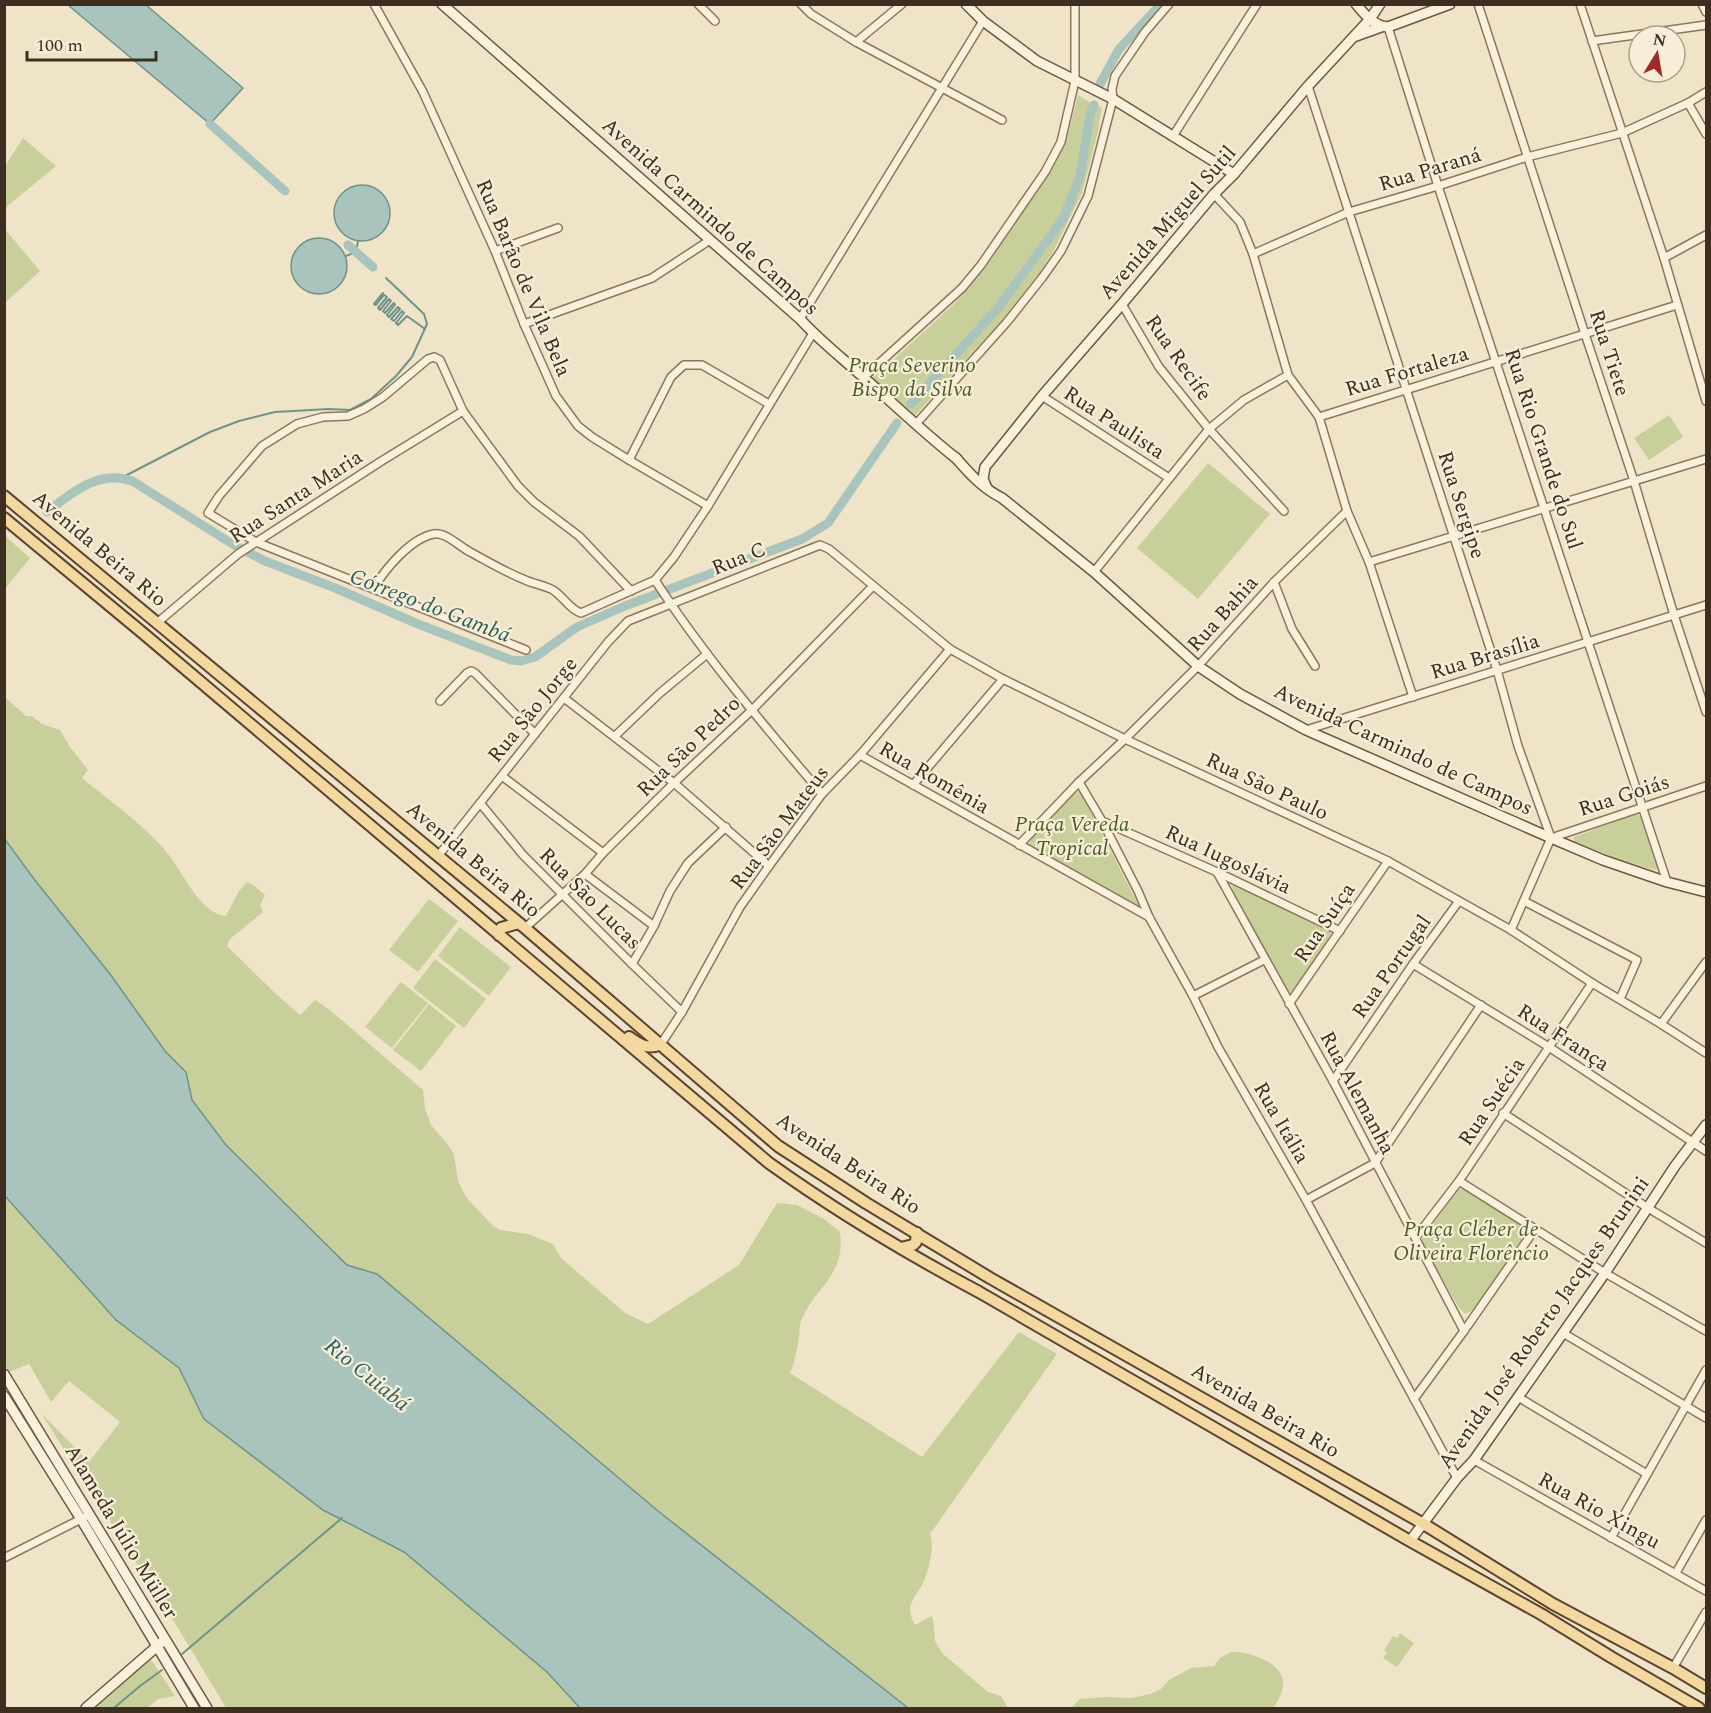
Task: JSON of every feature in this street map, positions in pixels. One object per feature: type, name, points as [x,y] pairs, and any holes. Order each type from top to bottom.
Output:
[{"type":"main road","name":"Avenida Carmindo de Campos","points":[[442,4],[800,319],[888,400],[983,479],[1002,498],[1094,572],[1198,666],[1240,694],[1306,730],[1603,860],[1667,882],[1707,892]]},
{"type":"main road","points":[[966,4],[983,21],[1037,61],[1113,99],[1234,174]]},
{"type":"main road","points":[[1356,4],[1370,19],[1385,27]]},
{"type":"main road","name":"Avenida Miguel Sutil","points":[[983,479],[985,467],[1042,396],[1214,194],[1370,19],[1380,4]]},
{"type":"main road","points":[[1354,36],[1450,4]]},
{"type":"main road","points":[[967,468],[980,470],[985,467]]},
{"type":"main road","name":"Avenida Carmindo de Campos","points":[[967,468],[969,474],[989,491],[1002,498]]},
{"type":"main road","name":"Avenida Carmindo de Campos","points":[[983,479],[989,491]]},
{"type":"main road","name":"Avenida Beira Rio","points":[[4,495],[522,925],[778,1146],[1002,1285],[1422,1523],[1553,1604],[1707,1688]]},
{"type":"main road","name":"Avenida Beira Rio","points":[[4,518],[153,640],[769,1163],[805,1189],[922,1262],[979,1292],[1541,1614],[1699,1708]]},
{"type":"main road","points":[[499,935],[501,928],[522,925]]},
{"type":"main road","points":[[604,1023],[617,1028],[645,1047],[653,1048],[661,1044]]},
{"type":"main road","name":"Avenida José Roberto Jacques Brunini","points":[[1410,1541],[1457,1478],[1474,1460],[1605,1273],[1675,1166],[1707,1125]]},
{"type":"main road","points":[[901,1248],[913,1245],[916,1242],[917,1233]]},
{"type":"main road","points":[[922,1262],[921,1257],[924,1250],[938,1246]]},
{"type":"main road","name":"Alameda Júlio Müller","points":[[4,1374],[194,1708]]},
{"type":"main road","name":"Alameda Júlio Müller","points":[[4,1396],[86,1516],[166,1639],[207,1708]]},
{"type":"main road","points":[[1235,1440],[1244,1432],[1245,1422]]},
{"type":"main road","points":[[1541,1614],[1543,1606],[1553,1604]]},
{"type":"main road","points":[[86,1708],[166,1639]]},
{"type":"street","name":"Rua Barão de Vila Bela","points":[[374,4],[423,92],[495,251],[548,381],[567,413],[578,426],[629,460],[708,506]]},
{"type":"street","points":[[698,4],[715,21]]},
{"type":"street","points":[[856,42],[902,4]]},
{"type":"street","points":[[864,378],[962,288],[981,265],[1045,172],[1061,142],[1075,81],[1075,4]]},
{"type":"street","points":[[916,424],[1007,322],[1061,251],[1088,196],[1113,99],[1112,89],[1115,76],[1145,32],[1169,4]]},
{"type":"street","points":[[1173,136],[1257,4]]},
{"type":"street","name":"Rua Tiete","points":[[1478,4],[1707,712]]},
{"type":"street","points":[[1580,4],[1664,258],[1707,401]]},
{"type":"street","points":[[1702,4],[1707,12]]},
{"type":"street","points":[[801,5],[811,14],[856,42],[1002,120]]},
{"type":"street","points":[[800,319],[983,21]]},
{"type":"street","points":[[1592,41],[1707,25]]},
{"type":"street","name":"Rua Rio Grande do Sul","points":[[1385,27],[1667,882]]},
{"type":"street","name":"Rua Sergipe","points":[[1308,86],[1497,670],[1518,746],[1551,838]]},
{"type":"street","name":"Rua Paraná","points":[[1253,254],[1349,212],[1527,157],[1622,133],[1707,92]]},
{"type":"street","points":[[1688,103],[1707,134]]},
{"type":"street","points":[[1214,194],[1240,222],[1253,254],[1288,375],[1319,417],[1347,510],[1369,562],[1413,697]]},
{"type":"street","points":[[495,251],[558,228]]},
{"type":"street","points":[[1664,258],[1707,235]]},
{"type":"street","points":[[524,324],[652,278],[710,240]]},
{"type":"street","name":"Rua Recife","points":[[1122,304],[1160,367],[1209,429],[1284,511]]},
{"type":"street","name":"Rua Fortaleza","points":[[1319,417],[1677,305]]},
{"type":"street","points":[[374,588],[381,576],[412,545],[433,534],[439,534],[524,580],[552,590],[578,612],[586,612],[656,581],[708,506],[813,333]]},
{"type":"street","points":[[526,650],[256,542],[208,513],[262,446],[297,424],[323,417],[348,416],[364,409],[383,398],[428,359],[434,357],[440,360],[463,411],[518,486],[534,502],[579,536],[631,591]]},
{"type":"street","points":[[629,460],[671,377],[684,364],[702,364],[769,404]]},
{"type":"street","points":[[1094,572],[1209,429],[1244,400],[1288,375]]},
{"type":"street","name":"Rua Paulista","points":[[1042,396],[1169,478]]},
{"type":"street","name":"Rua Santa Maria","points":[[157,623],[238,554],[463,411]]},
{"type":"street","points":[[1369,562],[1707,459]]},
{"type":"street","name":"Rua Bahia","points":[[1125,740],[1198,666],[1274,582],[1347,510]]},
{"type":"street","name":"Rua São Paulo","points":[[820,545],[829,549],[951,649],[1004,679],[1125,740],[1388,861],[1511,930],[1592,983],[1707,1053]]},
{"type":"street","name":"Rua C","points":[[668,602],[820,545]]},
{"type":"street","points":[[656,581],[668,602],[707,654],[822,794]]},
{"type":"street","points":[[1274,582],[1292,629],[1315,666]]},
{"type":"street","name":"Rua São Pedro","points":[[522,925],[563,895],[585,874],[603,853],[674,783],[752,710],[873,586]]},
{"type":"street","name":"Rua São Jorge","points":[[438,856],[608,642],[628,621],[668,602]]},
{"type":"street","name":"Rua Brasília","points":[[1306,730],[1707,605]]},
{"type":"street","name":"Rua São Mateus","points":[[661,1044],[682,1012],[740,907],[769,866],[822,794],[860,755],[951,649]]},
{"type":"street","points":[[615,736],[660,693],[707,654]]},
{"type":"street","points":[[440,701],[467,672],[471,671],[535,734]]},
{"type":"street","points":[[913,785],[1004,679]]},
{"type":"street","points":[[564,698],[674,783],[769,866]]},
{"type":"street","points":[[1019,845],[1079,782],[1125,740]]},
{"type":"street","name":"Rua Romênia","points":[[860,755],[1149,917]]},
{"type":"street","points":[[502,776],[603,853]]},
{"type":"street","name":"Rua Itália","points":[[1079,782],[1102,821],[1149,917],[1193,996],[1218,1047],[1306,1200],[1457,1478]]},
{"type":"street","name":"Rua Goiás","points":[[1551,838],[1707,786]]},
{"type":"street","name":"Rua São Lucas","points":[[480,803],[523,855],[682,1012]]},
{"type":"street","name":"Rua Iugoslávia","points":[[1102,821],[1217,872],[1340,931]]},
{"type":"street","points":[[632,964],[654,926],[670,891],[688,863],[726,827]]},
{"type":"street","points":[[1511,930],[1551,838]]},
{"type":"street","name":"Rua Suíça","points":[[1289,1004],[1388,861]]},
{"type":"street","name":"Rua Alemanha","points":[[1217,872],[1416,1237],[1464,1331]]},
{"type":"street","points":[[585,874],[654,926]]},
{"type":"street","name":"Rua Portugal","points":[[1332,1081],[1459,901]]},
{"type":"street","points":[[1524,901],[1637,960],[1620,999]]},
{"type":"street","points":[[1193,996],[1264,960]]},
{"type":"street","points":[[1661,1024],[1707,962]]},
{"type":"street","name":"Rua França","points":[[1413,964],[1549,1047],[1707,1151]]},
{"type":"street","name":"Rua Suécia","points":[[1416,1237],[1459,1181],[1592,983]]},
{"type":"street","points":[[1306,1200],[1376,1163],[1481,1005]]},
{"type":"street","points":[[1503,1113],[1648,1208],[1707,1243]]},
{"type":"street","points":[[1459,1181],[1605,1273],[1707,1331]]},
{"type":"street","points":[[1414,1399],[1535,1229]]},
{"type":"street","points":[[1563,1334],[1707,1418]]},
{"type":"street","points":[[1611,1538],[1707,1370]]},
{"type":"street","points":[[1518,1397],[1647,1474]]},
{"type":"street","name":"Rua Rio Xingu","points":[[1474,1460],[1707,1591]]},
{"type":"street","points":[[4,1558],[86,1516]]},
{"type":"street","points":[[1676,1574],[1707,1521]]},
{"type":"street","points":[[1673,1668],[1707,1612]]},
{"type":"green space","name":"Praça Severino Bispo da Silva","points":[[1078,95],[1102,107],[1082,193],[1054,250],[1038,275],[1005,317],[913,418],[873,378],[954,304],[982,271],[1048,174],[1066,143]]},
{"type":"green space","points":[[23,138],[56,166],[5,208],[5,166]]},
{"type":"green space","points":[[5,229],[40,271],[4,303]]},
{"type":"green space","points":[[1669,415],[1683,437],[1649,460],[1634,438]]},
{"type":"green space","points":[[1208,463],[1270,514],[1198,599],[1137,548]]},
{"type":"green space","points":[[4,535],[30,558],[5,589],[4,589]]},
{"type":"green space","points":[[4,696],[26,716],[32,716],[42,724],[60,730],[88,770],[82,778],[159,843],[208,908],[217,914],[226,916],[239,891],[247,882],[265,895],[260,905],[263,912],[230,939],[227,946],[300,1015],[315,1000],[330,1010],[423,1090],[425,1108],[431,1125],[454,1154],[458,1181],[466,1197],[492,1225],[500,1230],[528,1234],[553,1244],[561,1258],[625,1313],[648,1324],[739,1265],[777,1203],[797,1205],[824,1219],[840,1232],[839,1259],[801,1321],[796,1355],[790,1373],[922,1457],[1019,1332],[1057,1354],[930,1534],[932,1551],[928,1570],[910,1606],[915,1625],[932,1616],[935,1641],[942,1653],[988,1692],[1001,1696],[1008,1708],[908,1708],[658,1511],[377,1274],[347,1265],[226,1145],[192,1100],[186,1072],[165,1051],[110,974],[34,879],[5,838]]},
{"type":"green space","name":"Praça Vereda Tropical","points":[[1078,792],[1082,795],[1140,908],[1029,846],[1030,840],[1074,793]]},
{"type":"green space","points":[[1636,814],[1642,817],[1659,868],[1654,870],[1574,842],[1574,837]]},
{"type":"green space","points":[[1233,885],[1331,930],[1331,934],[1294,993],[1285,990],[1232,888]]},
{"type":"green space","points":[[429,899],[458,921],[418,972],[389,950]]},
{"type":"green space","points":[[460,927],[511,967],[489,996],[438,956]]},
{"type":"green space","points":[[435,959],[486,999],[464,1028],[413,988]]},
{"type":"green space","points":[[401,982],[428,1003],[392,1048],[365,1027]]},
{"type":"green space","points":[[429,1004],[456,1026],[421,1071],[393,1050]]},
{"type":"green space","name":"Praça Cléber de Oliveira Florêncio","points":[[1464,1188],[1524,1225],[1526,1233],[1476,1309],[1465,1314],[1459,1308],[1423,1245],[1422,1239],[1458,1190]]},
{"type":"green space","points":[[5,1196],[116,1320],[179,1368],[204,1419],[323,1510],[404,1552],[547,1672],[580,1708],[226,1708],[178,1628],[41,1413],[89,1462],[120,1422],[69,1381],[51,1402],[29,1364],[9,1372],[5,1364]]},
{"type":"green space","points":[[1400,1633],[1414,1643],[1397,1667],[1383,1658],[1387,1652],[1384,1650],[1393,1636],[1397,1638]]},
{"type":"green space","points":[[1231,1652],[1254,1655],[1270,1663],[1281,1674],[1283,1688],[1273,1708],[1071,1708],[1080,1699],[1132,1698],[1150,1694],[1191,1668],[1214,1666],[1220,1658]]},
{"type":"green space","points":[[150,1658],[175,1696],[158,1699],[147,1708],[94,1708]]},
{"type":"water","points":[[68,5],[146,5],[243,88],[210,124]]},
{"type":"water","points":[[356,185],[368,185],[382,193],[390,207],[388,224],[382,233],[368,241],[356,241],[339,229],[334,219],[334,207],[346,190]]},
{"type":"water","points":[[313,238],[325,238],[339,246],[347,260],[345,277],[339,286],[325,294],[313,294],[296,282],[291,272],[291,260],[303,243]]},
{"type":"water","name":"Rio Cuiabá","points":[[4,838],[110,974],[165,1051],[186,1072],[192,1100],[226,1145],[347,1265],[377,1274],[658,1511],[908,1708],[580,1708],[547,1672],[404,1552],[323,1510],[204,1419],[179,1368],[116,1320],[5,1196]]},
{"type":"waterway","name":"Córrego do Gambá","points":[[1100,84],[1119,49],[1161,4]]},
{"type":"waterway","name":"Córrego do Gambá","points":[[911,404],[998,308],[1063,219],[1080,176],[1090,115],[1094,105]]},
{"type":"waterway","points":[[210,124],[285,191]]},
{"type":"waterway","points":[[346,256],[356,252],[358,241]]},
{"type":"waterway","points":[[348,245],[373,267]]},
{"type":"waterway","points":[[123,477],[210,432],[239,421],[275,412],[350,410],[371,399],[396,376],[412,357],[427,324],[424,314],[386,278]]},
{"type":"waterway","points":[[383,293],[374,304],[376,305],[384,295],[387,297],[378,308],[380,310],[389,299],[391,301],[383,311],[385,313],[394,303],[395,305],[387,315],[389,317],[398,307],[400,309],[391,319],[394,321],[402,311],[404,313],[396,323],[398,325],[407,316],[425,329]]},
{"type":"waterway","name":"Córrego do Gambá","points":[[47,512],[88,484],[110,478],[122,478],[134,482],[234,545],[265,561],[418,624],[511,660],[521,661],[535,657],[577,627],[625,606],[802,539],[828,523],[897,423]]},
{"type":"waterway","points":[[182,1654],[342,1518]]},
{"type":"waterway","points":[[114,1708],[162,1670]]}]
